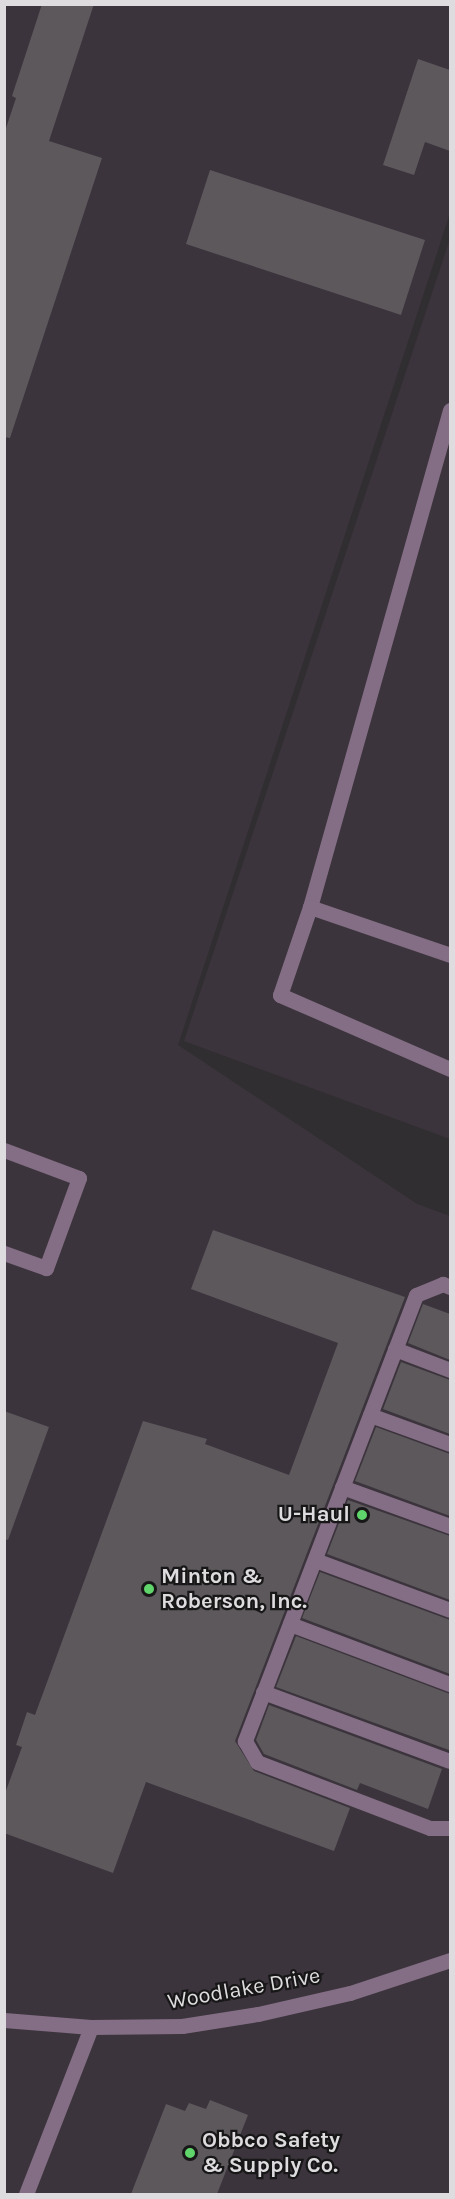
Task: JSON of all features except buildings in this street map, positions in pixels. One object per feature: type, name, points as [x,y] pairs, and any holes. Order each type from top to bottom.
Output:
[{"type":"street","points":[[450,410],[310,907],[280,995],[450,1069]]},
{"type":"street","points":[[310,907],[450,955]]},
{"type":"street","points":[[4,1150],[79,1178],[46,1268],[4,1252]]},
{"type":"street","points":[[450,1287],[443,1284],[416,1295],[245,1741],[257,1762],[430,1828],[450,1828]]},
{"type":"street","points":[[395,1349],[450,1370]]},
{"type":"street","points":[[370,1415],[450,1444]]},
{"type":"street","points":[[342,1487],[450,1526]]},
{"type":"street","points":[[315,1560],[450,1610]]},
{"type":"street","points":[[290,1624],[450,1684]]},
{"type":"street","points":[[263,1692],[450,1761]]},
{"type":"street","name":"Woodlake Drive","points":[[4,2020],[91,2027],[182,2026],[258,2014],[350,1993],[450,1960]]},
{"type":"street","points":[[26,2194],[91,2027]]},
{"type":"shaded area","points":[[5,5],[450,5],[450,213],[178,1045],[417,1204],[450,1216],[450,2194],[5,2194]]},
{"type":"shaded area","points":[[450,239],[450,1139],[184,1041]]},
{"type":"place","name":"U-Haul","points":[[362,1515]]},
{"type":"place","name":"Minton & Roberson, Inc.","points":[[149,1589]]},
{"type":"place","name":"Obbco Safety & Supply Co.","points":[[190,2153]]}]
